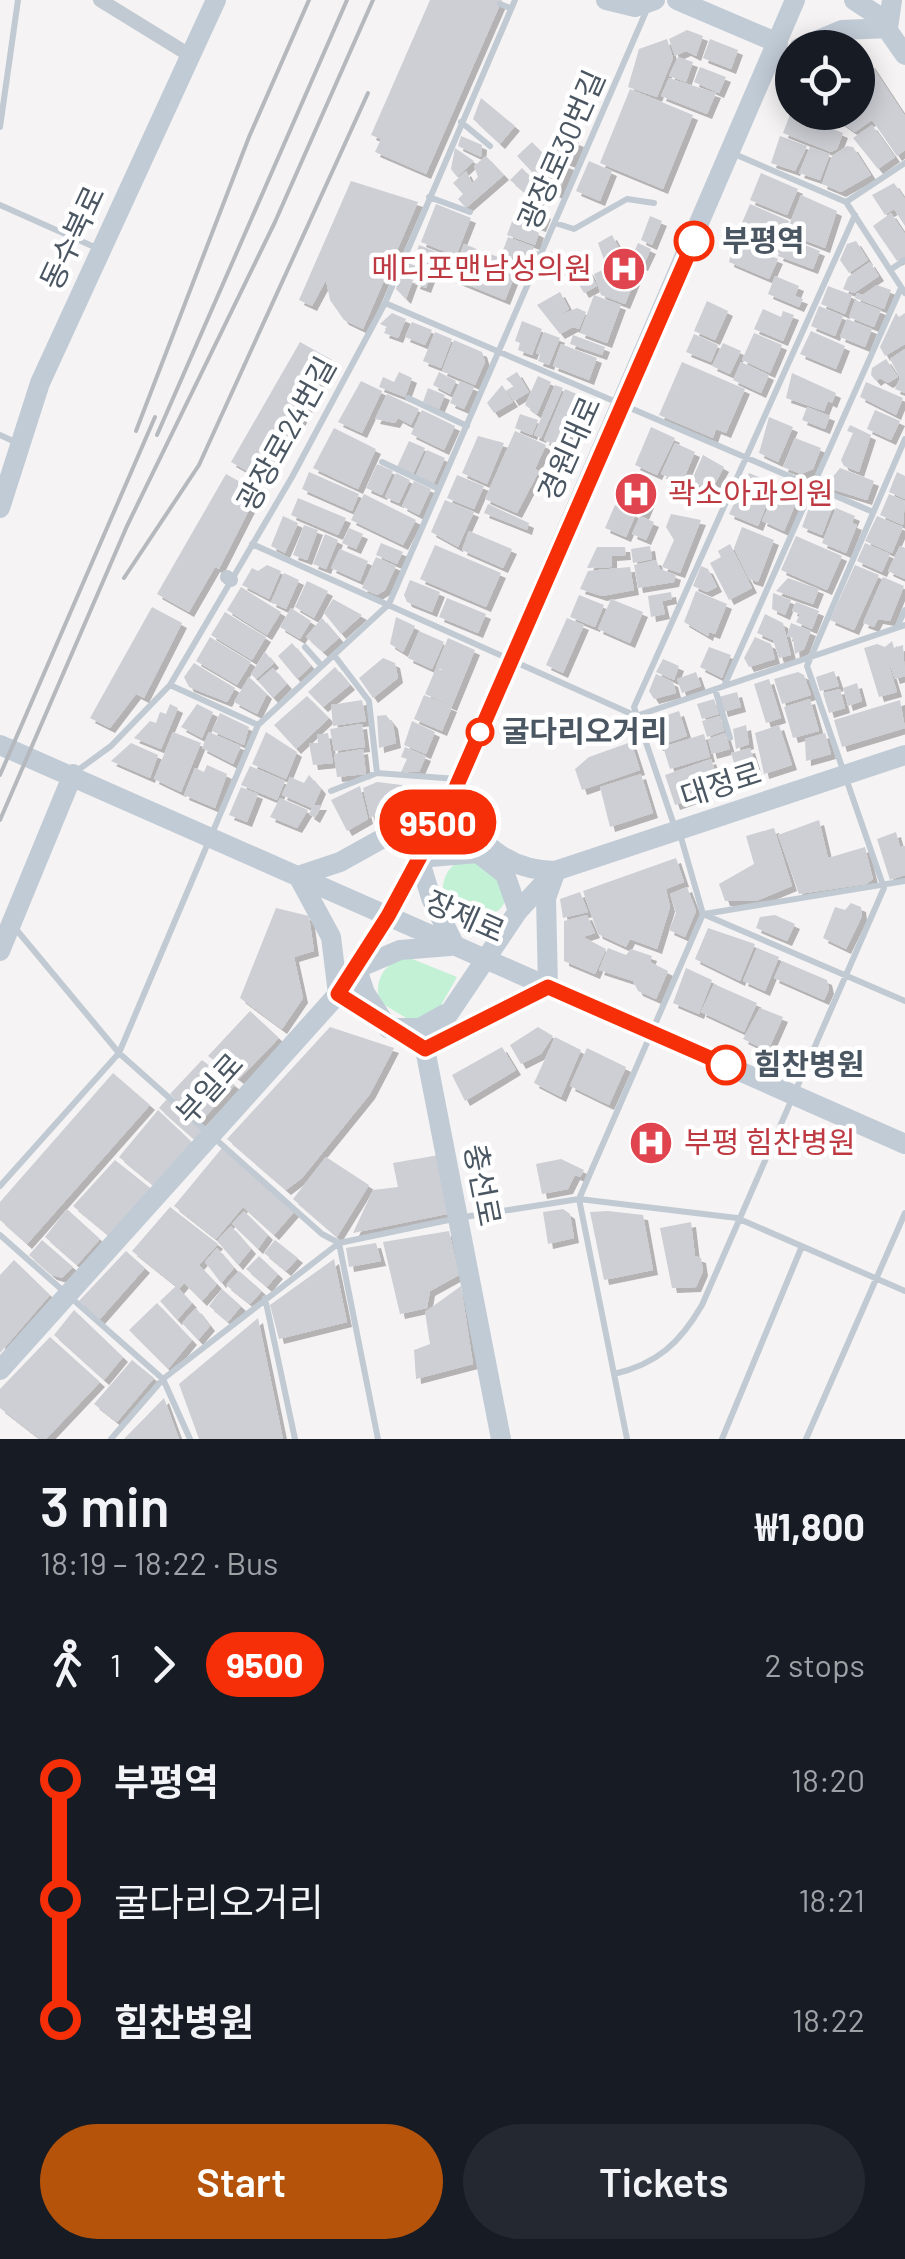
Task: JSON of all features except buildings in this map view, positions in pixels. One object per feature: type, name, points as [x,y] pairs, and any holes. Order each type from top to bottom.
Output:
[{"type":"street","points":[[100,0],[192,56]]},
{"type":"street","name":"동수북로","points":[[0,508],[40,383],[216,0]]},
{"type":"street","points":[[606,0],[635,7],[651,0]]},
{"type":"street","points":[[677,0],[775,41]]},
{"type":"street","points":[[792,30],[796,0]]},
{"type":"street","points":[[854,0],[888,28],[905,55]]},
{"type":"street","points":[[888,28],[892,0]]},
{"type":"street","points":[[842,30],[888,28]]},
{"type":"street","name":"경원대로","points":[[388,916],[450,801],[758,92],[775,68]]},
{"type":"street","name":"장제로","points":[[0,745],[905,1144]]},
{"type":"street","name":"대정로","points":[[556,871],[905,755]]},
{"type":"street","points":[[0,950],[72,774]]},
{"type":"street","points":[[425,1049],[338,994],[330,937],[298,876],[340,862],[450,801],[504,860],[520,868],[556,871]]},
{"type":"street","points":[[388,1028],[365,993],[357,969],[400,950],[455,946],[431,898],[419,858],[478,852],[506,874],[518,911]]},
{"type":"street","points":[[425,1049],[518,911],[556,871]]},
{"type":"street","points":[[425,1049],[548,987],[546,898],[556,871]]},
{"type":"street","name":"부일로","points":[[0,1370],[338,994],[388,916]]},
{"type":"street","points":[[388,1028],[420,1028],[455,1008]]},
{"type":"street","name":"충선로","points":[[425,1049],[501,1439]]},
{"type":"lane","points":[[0,128],[18,0]]},
{"type":"lane","name":"광장로24번길","points":[[72,774],[95,760],[170,685],[252,544],[385,303],[514,0]]},
{"type":"lane","name":"광장로30번길","points":[[0,1186],[119,1054],[258,725],[389,604],[651,0]]},
{"type":"lane","points":[[500,4],[510,8]]},
{"type":"lane","points":[[461,122],[490,146]]},
{"type":"lane","points":[[725,685],[903,291],[846,202],[732,153]]},
{"type":"lane","points":[[846,202],[905,163]]},
{"type":"lane","points":[[429,197],[470,212]]},
{"type":"lane","points":[[555,223],[574,229],[627,198],[654,203]]},
{"type":"lane","points":[[0,206],[100,249]]},
{"type":"lane","points":[[627,1439],[580,1199],[703,914],[634,707],[855,216]]},
{"type":"lane","points":[[890,270],[905,260]]},
{"type":"lane","points":[[385,303],[873,512]]},
{"type":"lane","points":[[408,398],[466,426]]},
{"type":"lane","points":[[0,435],[20,444]]},
{"type":"lane","points":[[614,1374],[642,1368],[666,1354],[689,1328],[884,888],[807,666],[905,439]]},
{"type":"lane","points":[[382,462],[439,489]]},
{"type":"lane","points":[[252,544],[636,716],[901,626],[905,610]]},
{"type":"lane","points":[[305,647],[322,666]]},
{"type":"lane","points":[[334,655],[370,702],[376,773]]},
{"type":"lane","points":[[170,685],[258,725]]},
{"type":"lane","points":[[715,688],[730,738]]},
{"type":"lane","points":[[332,791],[376,773],[460,779]]},
{"type":"lane","points":[[703,914],[884,888],[905,881]]},
{"type":"lane","points":[[703,914],[905,1002]]},
{"type":"lane","points":[[11,923],[119,1054],[322,1234],[340,1243]]},
{"type":"lane","points":[[111,1439],[163,1379],[340,1243],[458,1218],[580,1199],[738,1218],[905,1291]]},
{"type":"lane","points":[[806,1439],[905,1214]]},
{"type":"lane","points":[[0,1234],[163,1379],[190,1439]]},
{"type":"lane","points":[[340,1243],[378,1439]]},
{"type":"lane","points":[[722,1439],[802,1246]]},
{"type":"lane","points":[[265,1297],[294,1439]]},
{"type":"green space","points":[[468,857],[493,871],[504,886],[506,897],[495,913],[471,915],[443,897],[448,872]]},
{"type":"green space","points":[[399,958],[410,958],[457,977],[436,1014],[411,1021],[380,1002],[381,977]]},
{"type":"railway","points":[[136,431],[249,137],[309,0]]},
{"type":"railway","points":[[157,435],[347,0]]},
{"type":"railway","points":[[0,820],[127,526],[275,222],[373,0]]},
{"type":"railway","points":[[124,578],[199,465],[368,93]]},
{"type":"railway","points":[[0,775],[155,417]]},
{"type":"bus line","name":"9500","points":[[694,241],[450,801],[388,916],[338,994],[425,1049],[442,1044],[548,987],[726,1065]]},
{"type":"place","name":"부평역","points":[[694,241]]},
{"type":"place","name":"메디포맨남성의원","points":[[624,269]]},
{"type":"place","name":"곽소아과의원","points":[[636,494]]},
{"type":"place","name":"굴다리오거리","points":[[480,732]]},
{"type":"place","name":"힘찬병원","points":[[726,1065]]},
{"type":"place","name":"부평 힘찬병원","points":[[651,1143]]}]
